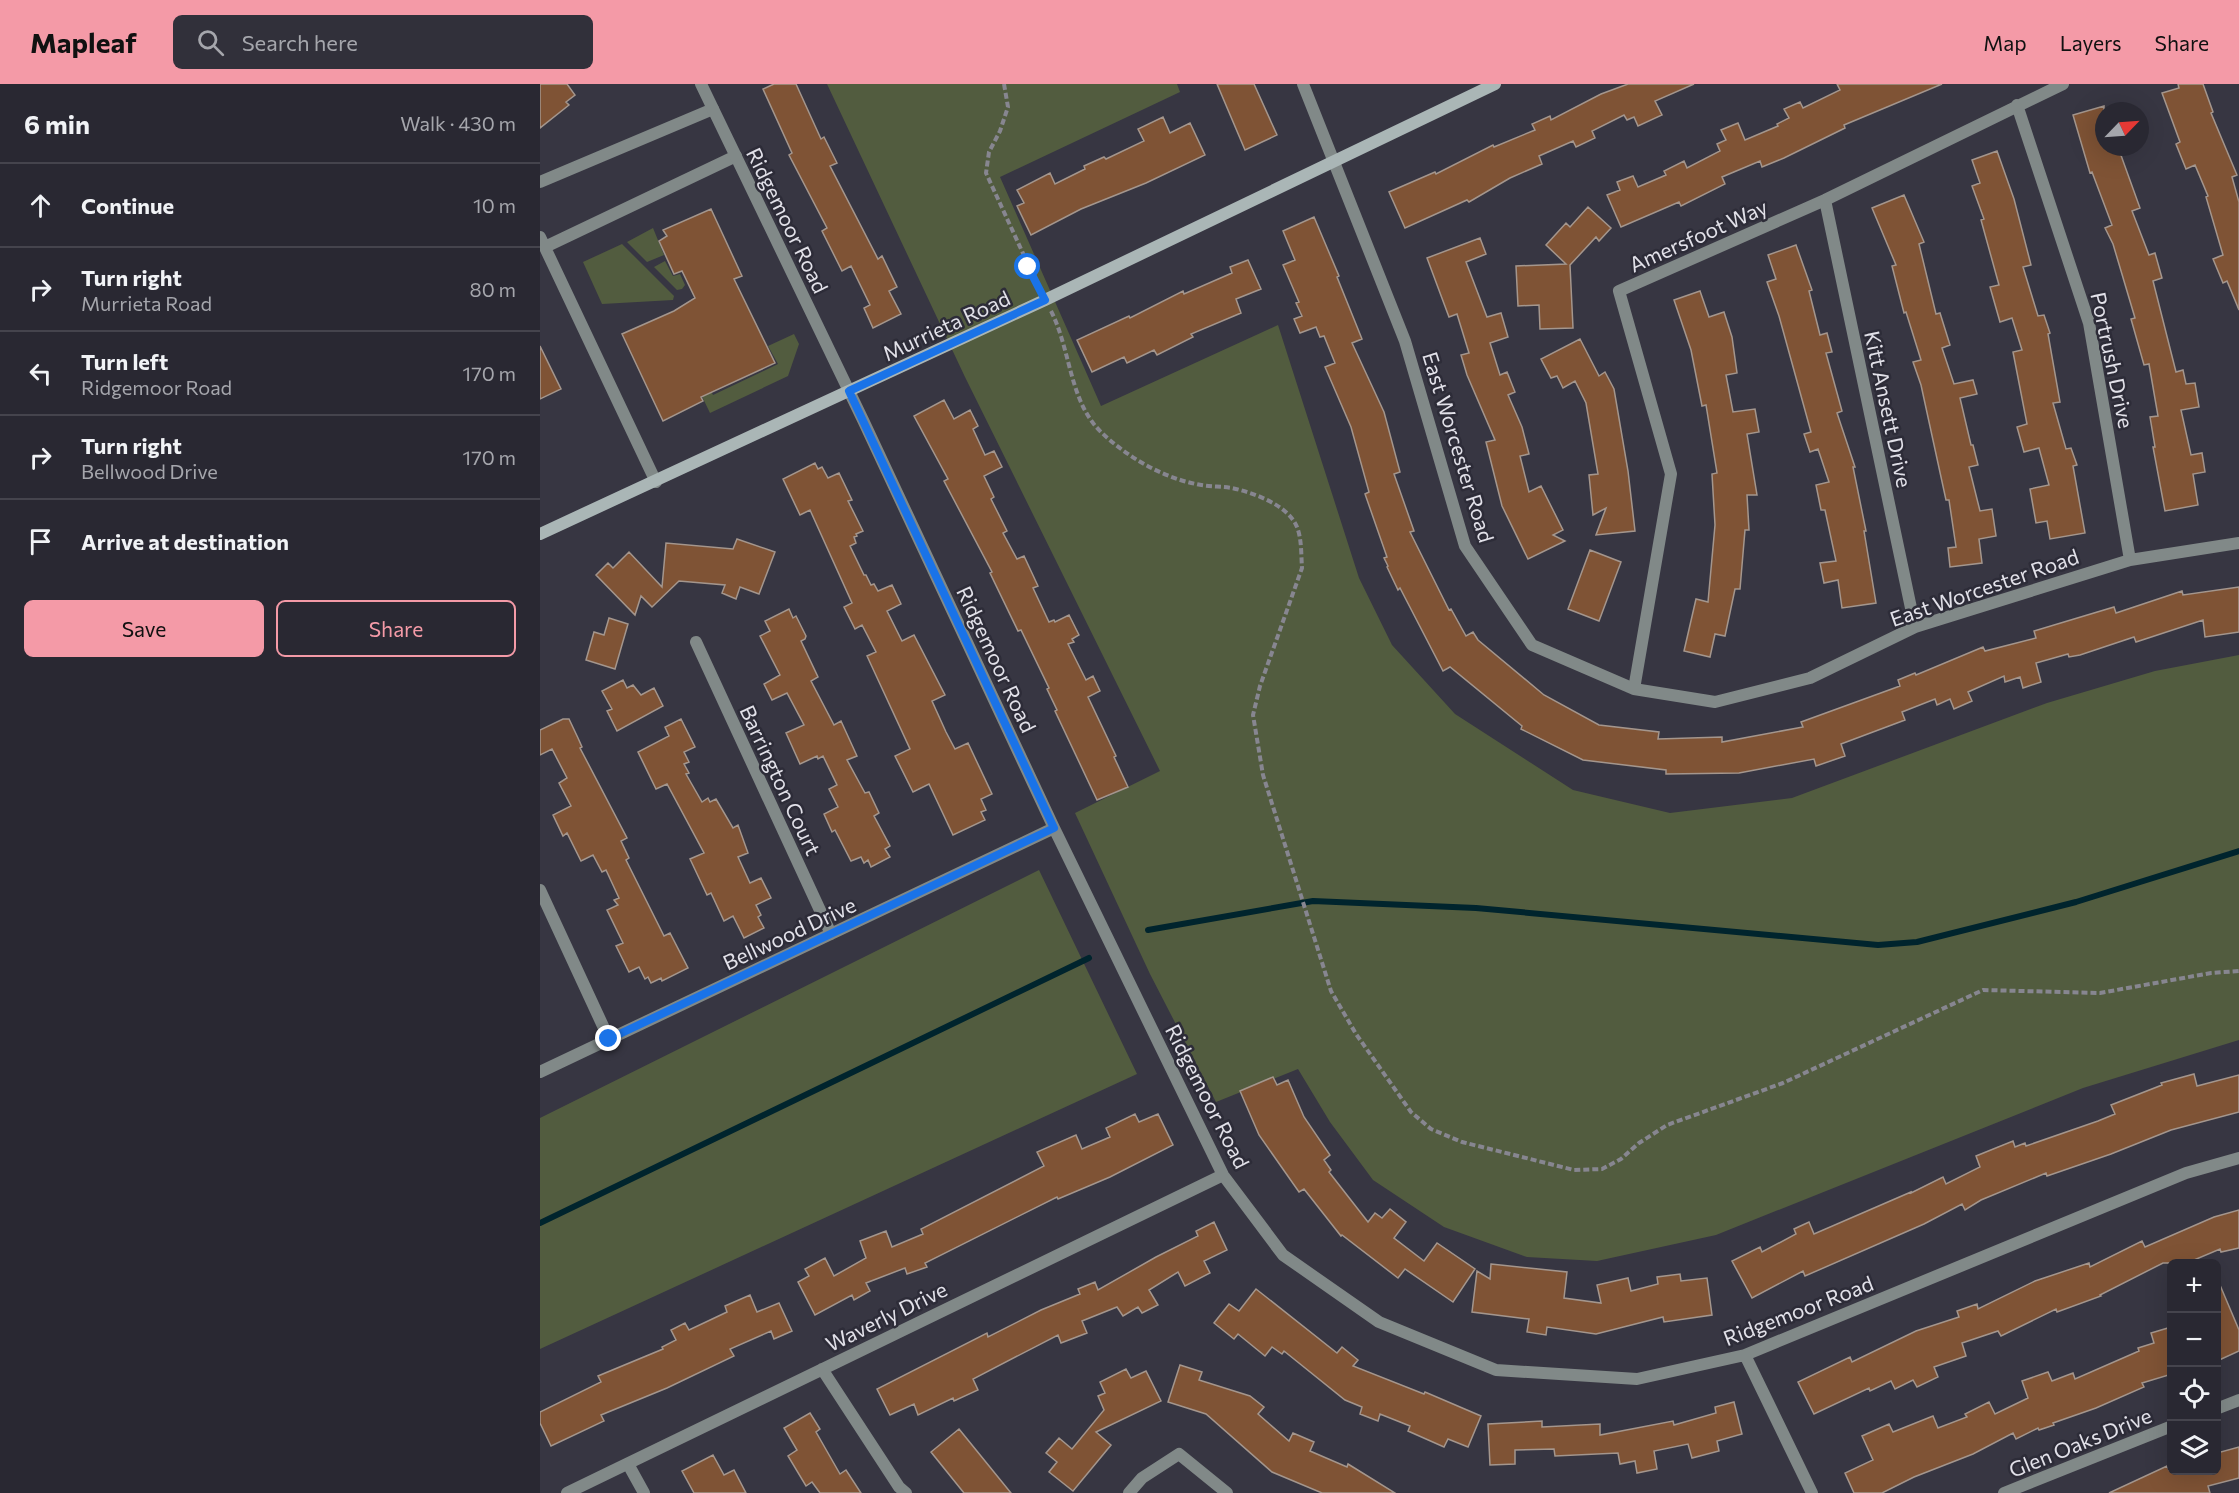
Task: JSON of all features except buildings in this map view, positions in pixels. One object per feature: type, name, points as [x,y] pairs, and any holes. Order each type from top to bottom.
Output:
[{"type":"main road","name":"Murrieta Road","points":[[540,534],[1045,300],[1496,84]]},
{"type":"street","name":"Ridgemoor Road","points":[[701,84],[849,391],[1054,828],[1223,1175],[1283,1255],[1379,1322],[1496,1370],[1637,1379],[1745,1355],[2186,1173],[2239,1158]]},
{"type":"street","name":"East Worcester Road","points":[[1303,84],[1405,341],[1465,546],[1532,645],[1634,689],[1715,702],[1810,678],[1915,627],[2130,560],[2239,543]]},
{"type":"street","name":"Amersfoot Way","points":[[1634,689],[1671,474],[1619,291],[1825,200],[2063,84]]},
{"type":"street","name":"Portrush Drive","points":[[2017,105],[2090,323],[2130,560]]},
{"type":"street","points":[[540,182],[713,109]]},
{"type":"street","points":[[656,482],[542,242],[736,156]]},
{"type":"street","name":"Kitt Ansett Drive","points":[[1825,200],[1915,627]]},
{"type":"street","name":"Barrington Court","points":[[696,642],[831,934]]},
{"type":"street","name":"Bellwood Drive","points":[[540,1072],[1054,828]]},
{"type":"street","points":[[540,890],[609,1039]]},
{"type":"street","name":"Waverly Drive","points":[[567,1493],[1223,1175]]},
{"type":"street","points":[[1745,1355],[1812,1493]]},
{"type":"street","points":[[822,1369],[899,1487],[906,1493]]},
{"type":"street","points":[[2221,1407],[2239,1400]]},
{"type":"street","name":"Glen Oaks Drive","points":[[2004,1493],[2167,1428]]},
{"type":"street","points":[[1129,1493],[1142,1478],[1179,1454],[1227,1493]]},
{"type":"street","points":[[628,1464],[644,1493]]},
{"type":"path","points":[[1004,84],[1008,107],[1000,131],[989,152],[986,173],[1059,328],[1078,397],[1088,418],[1102,433],[1136,459],[1167,476],[1196,485],[1233,489],[1268,501],[1285,511],[1296,526],[1301,548],[1302,568],[1260,686],[1253,715],[1263,775],[1331,990],[1356,1034],[1411,1112],[1431,1129],[1462,1142],[1574,1170],[1602,1169],[1621,1159],[1639,1143],[1667,1125],[1783,1083],[1983,990],[2100,993],[2211,973],[2239,971]]},
{"type":"green space","points":[[827,84],[1177,84],[1180,92],[1000,177],[1101,406],[1278,325],[1359,578],[1392,645],[1455,714],[1573,790],[1670,813],[1792,798],[2047,703],[2155,671],[2239,655],[2239,1040],[2083,1088],[1716,1235],[1597,1261],[1527,1257],[1444,1227],[1373,1180],[1330,1122],[1298,1069],[1216,1102],[1150,974],[1075,813],[1160,771],[965,377]]},
{"type":"green space","points":[[653,228],[664,255],[647,262],[627,242]]},
{"type":"green space","points":[[622,244],[674,296],[673,300],[602,304],[583,262]]},
{"type":"green space","points":[[665,261],[673,276],[680,274],[685,285],[682,289],[677,290],[654,267]]},
{"type":"green space","points":[[794,334],[799,344],[788,376],[710,413],[685,361],[694,358],[713,395],[778,364],[768,346]]},
{"type":"green space","points":[[1039,870],[1137,1074],[540,1349],[540,1118]]},
{"type":"waterway","points":[[1148,930],[1313,901],[1476,908],[1878,945],[1917,942],[2076,902],[2239,851]]},
{"type":"waterway","points":[[540,1223],[1089,958]]},
{"type":"route","points":[[609,1039],[1054,828],[849,391],[1045,300],[1028,267]]}]
